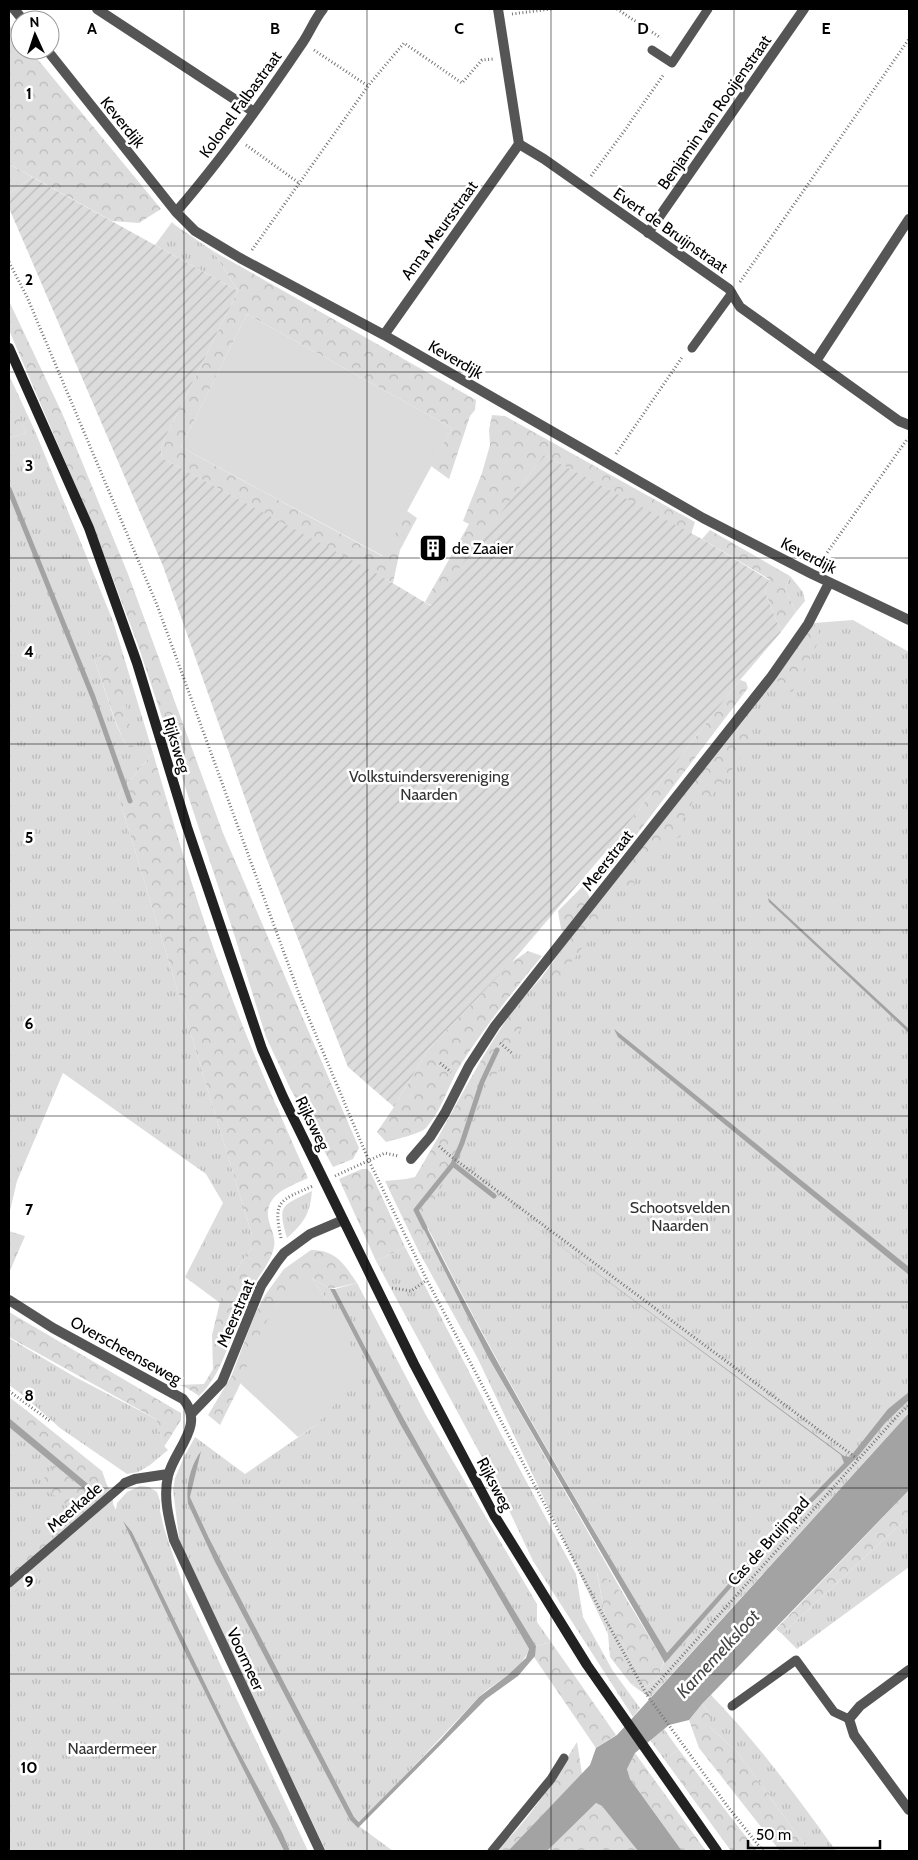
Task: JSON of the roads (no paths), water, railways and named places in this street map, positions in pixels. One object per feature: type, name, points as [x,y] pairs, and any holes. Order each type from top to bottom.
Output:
[{"type":"main road","name":"Rijksweg","points":[[9,348],[89,528],[137,663],[187,827],[262,1049],[414,1364],[494,1515],[578,1650],[646,1751],[717,1851]]},
{"type":"street","points":[[97,9],[254,112]]},
{"type":"street","name":"Kolonel Falbastraat","points":[[176,212],[201,183],[254,112],[303,43],[314,20],[322,9]]},
{"type":"street","name":"Benjamin van Rooijenstraat","points":[[648,233],[800,10]]},
{"type":"street","points":[[499,13],[519,144]]},
{"type":"street","name":"Keverdijk","points":[[55,60],[176,212],[194,231],[245,261],[384,335],[703,518],[829,583],[909,620]]},
{"type":"street","name":"Evert de Bruijnstraat","points":[[519,144],[544,159],[729,289],[740,307],[898,421],[909,425]]},
{"type":"street","name":"Anna Meursstraat","points":[[384,335],[519,144]]},
{"type":"street","points":[[816,361],[909,219]]},
{"type":"street","name":"Meerstraat","points":[[411,1158],[430,1136],[445,1113],[469,1066],[495,1026],[770,677],[808,624],[829,583]]},
{"type":"street","name":"Meerstraat","points":[[192,1414],[222,1382],[260,1286],[281,1258],[310,1234],[343,1220]]},
{"type":"street","name":"Overscheenseweg","points":[[9,1300],[53,1328],[183,1399],[192,1414]]},
{"type":"street","points":[[168,1474],[190,1429],[192,1414]]},
{"type":"street","name":"Meerkade","points":[[125,1484],[135,1479],[168,1474]]},
{"type":"street","name":"Voormeer","points":[[168,1474],[166,1502],[174,1540],[320,1851]]},
{"type":"street","points":[[909,1670],[860,1706],[849,1719],[854,1735],[909,1810]]},
{"type":"lane","points":[[652,50],[672,63],[708,9]]},
{"type":"lane","points":[[692,348],[732,293]]},
{"type":"lane","name":"Meerkade","points":[[9,1582],[125,1484]]},
{"type":"lane","points":[[732,1706],[796,1660],[834,1712],[849,1719]]},
{"type":"lane","points":[[492,1851],[551,1779],[564,1758]]},
{"type":"water","points":[[768,898],[909,1029],[909,1033],[769,902]]},
{"type":"water","points":[[614,1029],[909,1267],[909,1275],[618,1037]]},
{"type":"water","points":[[512,1210],[844,1456],[850,1457],[888,1409],[909,1392],[909,1400],[885,1423],[859,1455],[757,1558],[665,1663],[488,1357],[424,1230],[426,1226],[512,1388],[667,1653],[749,1561],[844,1463],[841,1455]]},
{"type":"water","points":[[330,1289],[335,1289],[432,1469],[536,1646],[535,1656],[518,1676],[486,1699],[358,1828],[350,1820],[215,1562],[188,1504],[187,1490],[190,1476],[194,1462],[201,1451],[190,1497],[209,1538],[354,1817],[359,1822],[441,1739],[479,1697],[508,1675],[526,1658],[529,1649],[400,1424]]},
{"type":"water","name":"Karnemelksloot","points":[[909,1413],[909,1490],[702,1704],[689,1720],[669,1725],[635,1753],[627,1769],[630,1779],[682,1851],[638,1851],[602,1806],[596,1803],[547,1851],[508,1851],[590,1765],[596,1748],[617,1735]]},
{"type":"water","points":[[9,1418],[94,1489],[90,1494],[9,1427]]},
{"type":"water","points":[[123,1521],[132,1532],[232,1739],[282,1832],[290,1851],[284,1851],[184,1650]]},
{"type":"waterway","points":[[9,489],[93,697],[130,801]]},
{"type":"waterway","points":[[425,1228],[416,1210],[453,1164],[482,1082],[497,1050]]},
{"type":"waterway","points":[[453,1164],[494,1196]]},
{"type":"place","name":"de Zaaier","points":[[433,548]]},
{"type":"park label","name":"Volkstuindersvereniging Naarden","points":[[429,785]]},
{"type":"park label","name":"Schootsvelden Naarden","points":[[680,1216]]},
{"type":"park label","name":"Naardermeer","points":[[112,1748]]}]
